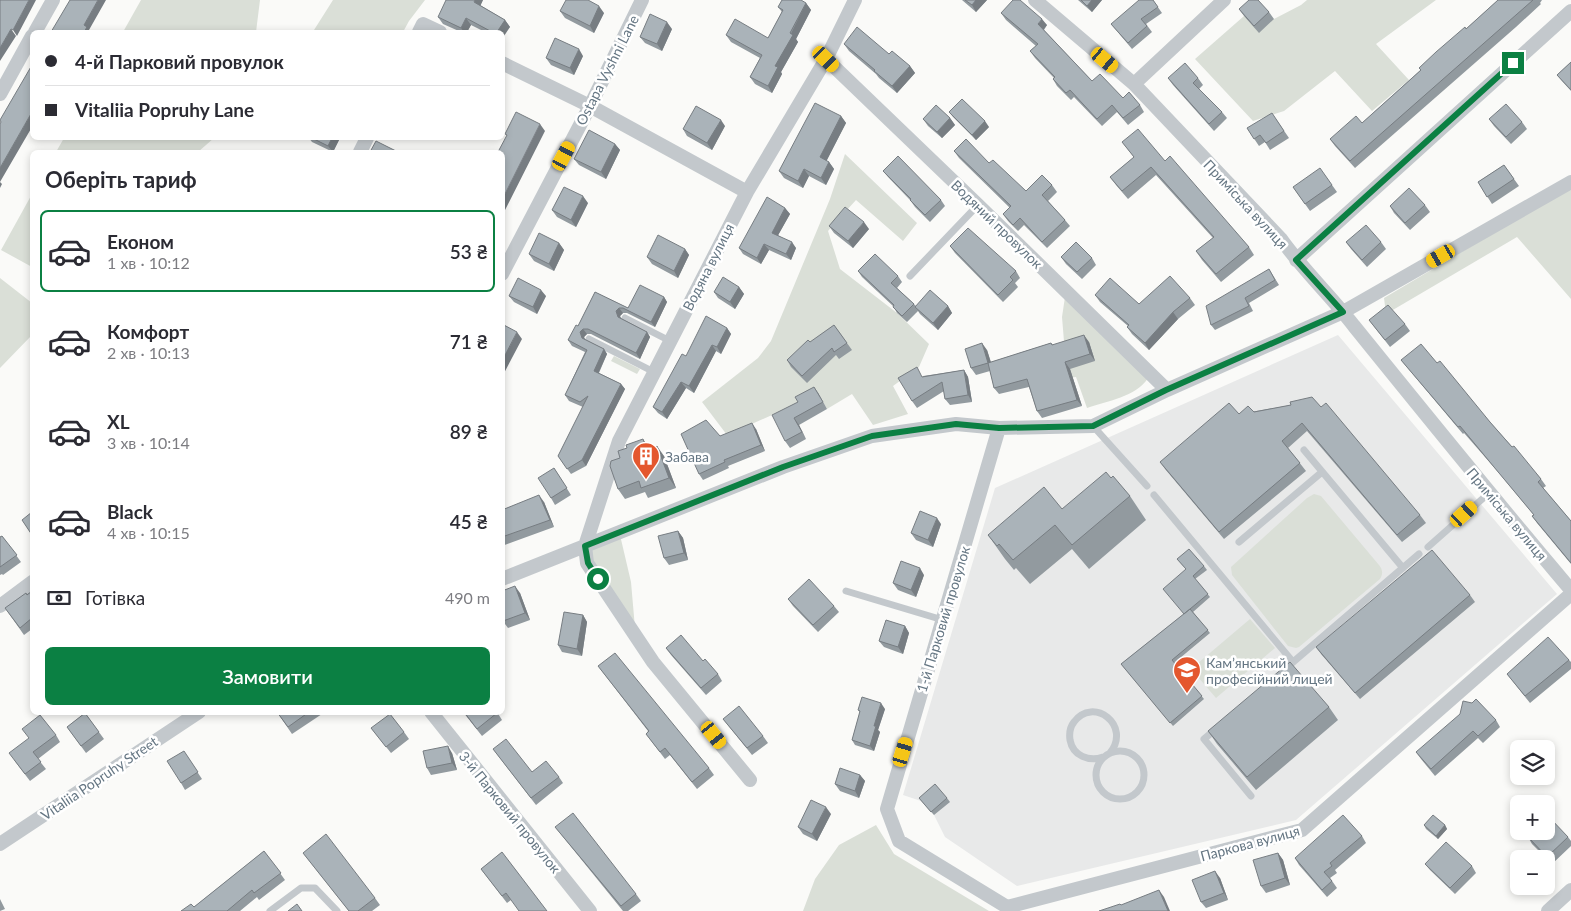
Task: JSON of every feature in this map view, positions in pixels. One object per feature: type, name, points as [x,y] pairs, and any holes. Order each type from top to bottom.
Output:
[{"type":"street","points":[[36,30],[53,0]]},
{"type":"street","name":"Ostapa Vyshni Lane","points":[[505,268],[590,106],[642,0]]},
{"type":"street","name":"Водяна вулиця","points":[[585,546],[619,440],[747,192],[826,59],[856,0]]},
{"type":"street","name":"Приміська вулиця","points":[[1035,0],[1134,84],[1281,239],[1296,260],[1343,312],[1571,592]]},
{"type":"street","points":[[1134,84],[1224,0]]},
{"type":"street","points":[[1296,260],[1571,11]]},
{"type":"street","points":[[0,94],[30,40]]},
{"type":"street","name":"Водяний провулок","points":[[826,59],[1166,390]]},
{"type":"street","points":[[505,64],[590,106],[747,192]]},
{"type":"street","points":[[505,578],[783,467],[872,436],[956,424],[999,428],[1093,426],[1166,390],[1343,312],[1571,182]]},
{"type":"street","name":"1-й Парковий провулок","points":[[886,809],[999,428]]},
{"type":"street","points":[[585,546],[588,563],[653,662],[750,780]]},
{"type":"street","points":[[0,606],[30,584]]},
{"type":"street","name":"Паркова вулиця","points":[[886,809],[899,841],[1007,907],[1302,830],[1571,592]]},
{"type":"street","name":"Vitaliia Popruhy Street","points":[[0,844],[194,715]]},
{"type":"street","name":"3-й Парковий провулок","points":[[433,715],[590,911]]},
{"type":"street","points":[[1548,911],[1571,890]]},
{"type":"lane","points":[[910,276],[978,205]]},
{"type":"lane","points":[[625,318],[670,342]]},
{"type":"lane","points":[[589,339],[654,372]]},
{"type":"lane","points":[[1093,426],[1147,486]]},
{"type":"lane","points":[[1304,450],[1403,568]]},
{"type":"lane","points":[[1239,542],[1322,472]]},
{"type":"lane","points":[[1428,547],[1489,493]]},
{"type":"lane","points":[[1154,495],[1293,662]]},
{"type":"lane","points":[[1278,675],[1419,554]]},
{"type":"lane","points":[[846,591],[943,620]]},
{"type":"lane","points":[[1107,755],[1096,770],[1098,785],[1108,796],[1123,799],[1130,797],[1141,787],[1143,780],[1142,765],[1131,754],[1124,752],[1107,755],[1089,759],[1076,752],[1072,746],[1070,731],[1072,724],[1083,714],[1090,712],[1105,715],[1115,726],[1117,740],[1107,755]]},
{"type":"lane","points":[[1219,726],[1204,739],[1252,796]]},
{"type":"lane","points":[[270,911],[301,888],[315,888],[337,911]]},
{"type":"shaded area","points":[[141,0],[260,0],[256,30],[124,30]]},
{"type":"shaded area","points":[[333,0],[425,0],[404,30],[314,30]]},
{"type":"shaded area","points":[[1307,0],[1436,0],[1376,44],[1409,80],[1372,111],[1335,71],[1284,111],[1253,121],[1195,59],[1244,16],[1274,19]]},
{"type":"shaded area","points":[[63,140],[212,140],[200,150],[57,150]]},
{"type":"shaded area","points":[[845,154],[917,223],[903,241],[856,200],[828,231],[840,269],[897,313],[929,344],[919,367],[893,386],[908,414],[873,425],[852,394],[827,409],[819,394],[727,435],[702,402],[758,358],[771,341],[830,199]]},
{"type":"shaded area","points":[[1571,187],[1571,299],[1517,237],[1386,314],[1384,298]]},
{"type":"shaded area","points":[[30,198],[30,266],[1,250]]},
{"type":"shaded area","points":[[0,278],[30,301],[30,337],[0,368]]},
{"type":"shaded area","points":[[1065,297],[1148,378],[1136,390],[1120,398],[1087,408],[1076,377],[1067,378],[1062,317]]},
{"type":"shaded area","name":"Кам’янський професійний лицей","points":[[1338,335],[1557,594],[1296,820],[1017,886],[945,837],[934,815],[921,801],[903,795],[995,488]]},
{"type":"shaded area","points":[[614,356],[640,369],[637,374],[611,361]]},
{"type":"shaded area","points":[[1314,494],[1321,496],[1379,565],[1382,574],[1380,579],[1296,648],[1288,646],[1232,575],[1231,567],[1307,498]]},
{"type":"shaded area","points":[[620,535],[631,582],[635,628],[592,561],[589,548]]},
{"type":"shaded area","points":[[1250,619],[1275,648],[1216,698],[1191,669]]},
{"type":"shaded area","points":[[876,825],[894,854],[989,911],[803,911],[815,879],[839,845]]},
{"type":"building","points":[[0,0],[29,0],[13,30],[11,29],[0,48]]},
{"type":"building","points":[[70,0],[98,0],[84,25],[87,27],[85,30],[52,30]]},
{"type":"building","points":[[446,0],[475,0],[474,2],[505,20],[498,30],[488,30],[466,18],[461,28],[438,17]]},
{"type":"building","points":[[566,0],[588,0],[599,6],[590,26],[560,11]]},
{"type":"building","points":[[782,0],[801,0],[806,3],[790,33],[793,35],[775,66],[778,67],[768,86],[750,77],[762,55],[726,35],[735,19],[768,38],[783,10],[778,7]]},
{"type":"building","points":[[965,0],[976,0],[972,5]]},
{"type":"building","points":[[1013,0],[1020,0],[1042,19],[1038,24],[1092,81],[1100,74],[1123,98],[1129,92],[1140,105],[1123,118],[1112,105],[1097,119],[1070,90],[1066,93],[1053,79],[1055,77],[1030,51],[1038,44],[1001,13]]},
{"type":"building","points":[[1081,0],[1092,0],[1087,6]]},
{"type":"building","points":[[1139,0],[1153,0],[1158,7],[1141,19],[1147,26],[1128,43],[1111,24]]},
{"type":"building","points":[[1249,0],[1258,0],[1269,12],[1254,26],[1239,9]]},
{"type":"building","points":[[1498,0],[1533,0],[1350,161],[1330,139],[1356,116],[1362,123],[1421,70],[1419,68],[1436,52],[1465,27],[1466,29]]},
{"type":"building","points":[[650,14],[667,22],[657,44],[640,37]]},
{"type":"building","points":[[857,27],[889,54],[892,51],[910,66],[892,86],[844,44]]},
{"type":"building","points":[[555,38],[579,49],[570,68],[546,58]]},
{"type":"building","points":[[1571,62],[1571,90],[1557,75]]},
{"type":"building","points":[[1185,63],[1198,78],[1193,83],[1222,112],[1209,124],[1168,78]]},
{"type":"building","points":[[30,68],[30,116],[0,168],[0,120]]},
{"type":"building","points":[[962,99],[985,121],[972,135],[949,112]]},
{"type":"building","points":[[815,103],[841,116],[820,157],[829,162],[821,178],[804,169],[798,181],[779,171]]},
{"type":"building","points":[[1506,104],[1522,122],[1506,137],[1489,119]]},
{"type":"building","points":[[936,105],[950,118],[937,132],[923,119]]},
{"type":"building","points":[[696,106],[721,120],[707,143],[683,129]]},
{"type":"building","points":[[516,112],[540,124],[505,194],[505,150],[499,150],[507,135],[505,134]]},
{"type":"building","points":[[1272,113],[1284,131],[1266,143],[1260,135],[1254,139],[1247,128]]},
{"type":"building","points":[[1138,129],[1165,161],[1170,156],[1249,247],[1216,274],[1196,251],[1214,237],[1151,167],[1122,191],[1110,177],[1134,157],[1122,142]]},
{"type":"building","points":[[589,130],[615,144],[601,172],[574,159]]},
{"type":"building","points":[[966,139],[989,163],[993,160],[1026,191],[1042,175],[1052,185],[1042,195],[1065,220],[1042,242],[1020,218],[1013,225],[1003,214],[1011,206],[954,151]]},
{"type":"building","points":[[316,140],[331,140],[328,146]]},
{"type":"building","points":[[376,141],[394,150],[371,150]]},
{"type":"building","points":[[898,156],[941,200],[925,215],[883,171]]},
{"type":"building","points":[[1504,165],[1514,179],[1487,197],[1478,182]]},
{"type":"building","points":[[1320,168],[1332,185],[1305,204],[1293,187]]},
{"type":"building","points":[[564,187],[583,196],[571,220],[552,210]]},
{"type":"building","points":[[1409,188],[1425,205],[1405,223],[1390,206]]},
{"type":"building","points":[[767,197],[785,208],[772,233],[792,242],[786,254],[764,244],[757,258],[739,248]]},
{"type":"building","points":[[845,207],[864,222],[848,241],[829,226]]},
{"type":"building","points":[[1366,225],[1381,242],[1362,260],[1346,242]]},
{"type":"building","points":[[968,228],[1016,271],[1010,277],[1013,280],[998,295],[950,246]]},
{"type":"building","points":[[539,233],[559,243],[549,264],[529,254]]},
{"type":"building","points":[[658,235],[685,249],[674,271],[647,257]]},
{"type":"building","points":[[1076,242],[1092,258],[1077,272],[1061,257]]},
{"type":"building","points":[[875,254],[898,276],[891,283],[914,304],[902,316],[893,307],[894,305],[858,271]]},
{"type":"building","points":[[1269,269],[1275,280],[1245,298],[1249,306],[1211,325],[1206,306]]},
{"type":"building","points":[[1170,276],[1190,298],[1173,312],[1145,343],[1127,327],[1129,325],[1095,295],[1110,278],[1139,304]]},
{"type":"building","points":[[723,277],[739,287],[730,302],[714,292]]},
{"type":"building","points":[[518,278],[541,290],[533,307],[509,296]]},
{"type":"building","points":[[640,285],[664,297],[651,322],[623,308],[619,308],[616,311],[618,317],[647,332],[636,353],[588,329],[583,329],[580,332],[582,338],[604,349],[594,371],[621,384],[582,460],[567,469],[558,456],[588,396],[580,402],[565,395],[587,350],[568,340],[576,325],[578,326],[595,292],[628,308]]},
{"type":"building","points":[[930,290],[948,306],[933,323],[915,307]]},
{"type":"building","points":[[1388,305],[1405,324],[1385,340],[1369,320]]},
{"type":"building","points":[[706,316],[727,328],[717,347],[712,345],[689,386],[681,382],[662,412],[653,407],[682,354],[686,356]]},
{"type":"building","points":[[834,325],[847,343],[834,352],[832,348],[802,376],[787,360],[808,340],[810,342]]},
{"type":"building","points":[[505,326],[517,332],[505,355]]},
{"type":"building","points":[[1084,335],[1090,354],[1065,362],[1077,400],[1037,411],[1027,379],[994,388],[988,363],[1051,343],[1052,345]]},
{"type":"building","points":[[982,343],[988,363],[971,368],[965,349]]},
{"type":"building","points":[[1421,344],[1437,363],[1440,361],[1490,422],[1512,447],[1514,446],[1541,479],[1538,482],[1571,521],[1571,563],[1460,426],[1458,427],[1401,360]]},
{"type":"building","points":[[917,367],[922,377],[964,370],[968,395],[945,399],[942,382],[912,401],[898,378]]},
{"type":"building","points":[[814,387],[823,402],[794,418],[802,432],[785,441],[772,415],[798,402],[795,397]]},
{"type":"building","points":[[1312,397],[1321,407],[1326,403],[1420,515],[1397,535],[1302,423],[1282,441],[1300,463],[1219,532],[1160,462],[1229,403],[1239,414],[1248,406],[1254,412],[1291,405],[1290,402]]},
{"type":"building","points":[[706,420],[720,436],[752,423],[761,445],[724,460],[725,462],[699,474],[681,434]]},
{"type":"building","points":[[643,439],[648,454],[657,446],[669,478],[641,488],[639,481],[618,489],[610,466],[611,461],[620,458],[618,451],[627,448],[626,445]]},
{"type":"building","points":[[554,468],[567,488],[551,498],[538,478]]},
{"type":"building","points":[[1106,472],[1111,478],[1113,476],[1130,496],[1072,545],[1055,525],[1013,560],[988,535],[1044,487],[1062,509]]},
{"type":"building","points":[[539,495],[550,520],[505,536],[505,509]]},
{"type":"building","points":[[920,511],[937,518],[928,540],[911,533]]},
{"type":"building","points":[[30,514],[30,532],[22,520]]},
{"type":"building","points":[[678,531],[684,553],[664,558],[658,536]]},
{"type":"building","points":[[2,536],[17,555],[0,567],[0,537]]},
{"type":"building","points":[[1189,549],[1204,566],[1193,576],[1208,594],[1184,614],[1163,589],[1186,569],[1177,559]]},
{"type":"building","points":[[1432,550],[1470,595],[1355,693],[1316,647]]},
{"type":"building","points":[[901,561],[920,568],[911,590],[893,583]]},
{"type":"building","points":[[809,579],[834,606],[813,625],[788,599]]},
{"type":"building","points":[[515,586],[525,613],[505,620],[505,590]]},
{"type":"building","points":[[26,593],[27,595],[30,593],[30,620],[20,628],[5,608]]},
{"type":"building","points":[[1190,609],[1208,630],[1172,660],[1202,696],[1170,723],[1121,664]]},
{"type":"building","points":[[564,612],[583,615],[577,649],[558,645]]},
{"type":"building","points":[[886,620],[905,626],[898,647],[879,641]]},
{"type":"building","points":[[681,635],[703,661],[705,659],[718,674],[701,688],[666,648]]},
{"type":"building","points":[[1548,637],[1569,660],[1525,696],[1507,674]]},
{"type":"building","points":[[615,653],[709,768],[692,782],[665,748],[660,752],[646,734],[649,731],[598,666]]},
{"type":"building","points":[[1290,662],[1329,707],[1247,777],[1208,731]]},
{"type":"building","points":[[862,697],[881,703],[870,746],[852,740]]},
{"type":"building","points":[[1476,699],[1496,720],[1478,736],[1473,731],[1431,769],[1416,752],[1460,714],[1463,701],[1472,703]]},
{"type":"building","points":[[739,706],[763,736],[747,748],[723,719]]},
{"type":"building","points":[[40,715],[56,735],[33,752],[41,762],[25,774],[9,753],[29,738],[22,729]]},
{"type":"building","points":[[82,715],[86,715],[99,732],[81,746],[67,727]]},
{"type":"building","points":[[279,715],[305,715],[288,727]]},
{"type":"building","points":[[391,715],[404,732],[386,747],[371,728]]},
{"type":"building","points":[[466,715],[494,715],[477,729]]},
{"type":"building","points":[[506,739],[532,772],[546,761],[559,777],[531,798],[493,749]]},
{"type":"building","points":[[448,746],[452,763],[427,768],[423,751]]},
{"type":"building","points":[[184,751],[198,772],[181,783],[167,761]]},
{"type":"building","points":[[840,768],[860,775],[855,791],[835,784]]},
{"type":"building","points":[[935,784],[947,798],[931,812],[919,798]]},
{"type":"building","points":[[811,800],[826,807],[812,834],[798,827]]},
{"type":"building","points":[[573,813],[636,894],[621,906],[555,827]]},
{"type":"building","points":[[1343,815],[1362,836],[1330,863],[1332,866],[1324,872],[1332,881],[1322,890],[1295,858]]},
{"type":"building","points":[[1433,815],[1445,825],[1436,836],[1424,825]]},
{"type":"building","points":[[1555,823],[1568,837],[1554,850],[1540,850],[1531,840],[1555,840]]},
{"type":"building","points":[[326,834],[375,898],[358,911],[349,911],[303,853]]},
{"type":"building","points":[[1446,842],[1472,866],[1450,888],[1425,864]]},
{"type":"building","points":[[264,851],[281,873],[254,893],[252,890],[227,911],[181,911],[191,904],[194,907]]},
{"type":"building","points":[[502,852],[547,911],[519,911],[506,893],[502,896],[481,869]]},
{"type":"building","points":[[1278,853],[1285,878],[1261,886],[1253,860]]},
{"type":"building","points":[[1215,871],[1224,893],[1201,902],[1192,880]]},
{"type":"building","points":[[1159,890],[1168,911],[1099,911],[1121,905]]},
{"type":"building","points":[[297,904],[302,911],[288,911]]},
{"type":"place","name":"Забава","points":[[646,480]]},
{"type":"place","name":"Кам’янський професійний лицей","points":[[1187,694]]},
{"type":"route","points":[[598,579],[588,563],[585,546],[783,467],[872,436],[956,424],[999,428],[1093,426],[1166,390],[1343,312],[1296,260],[1513,63]]}]
